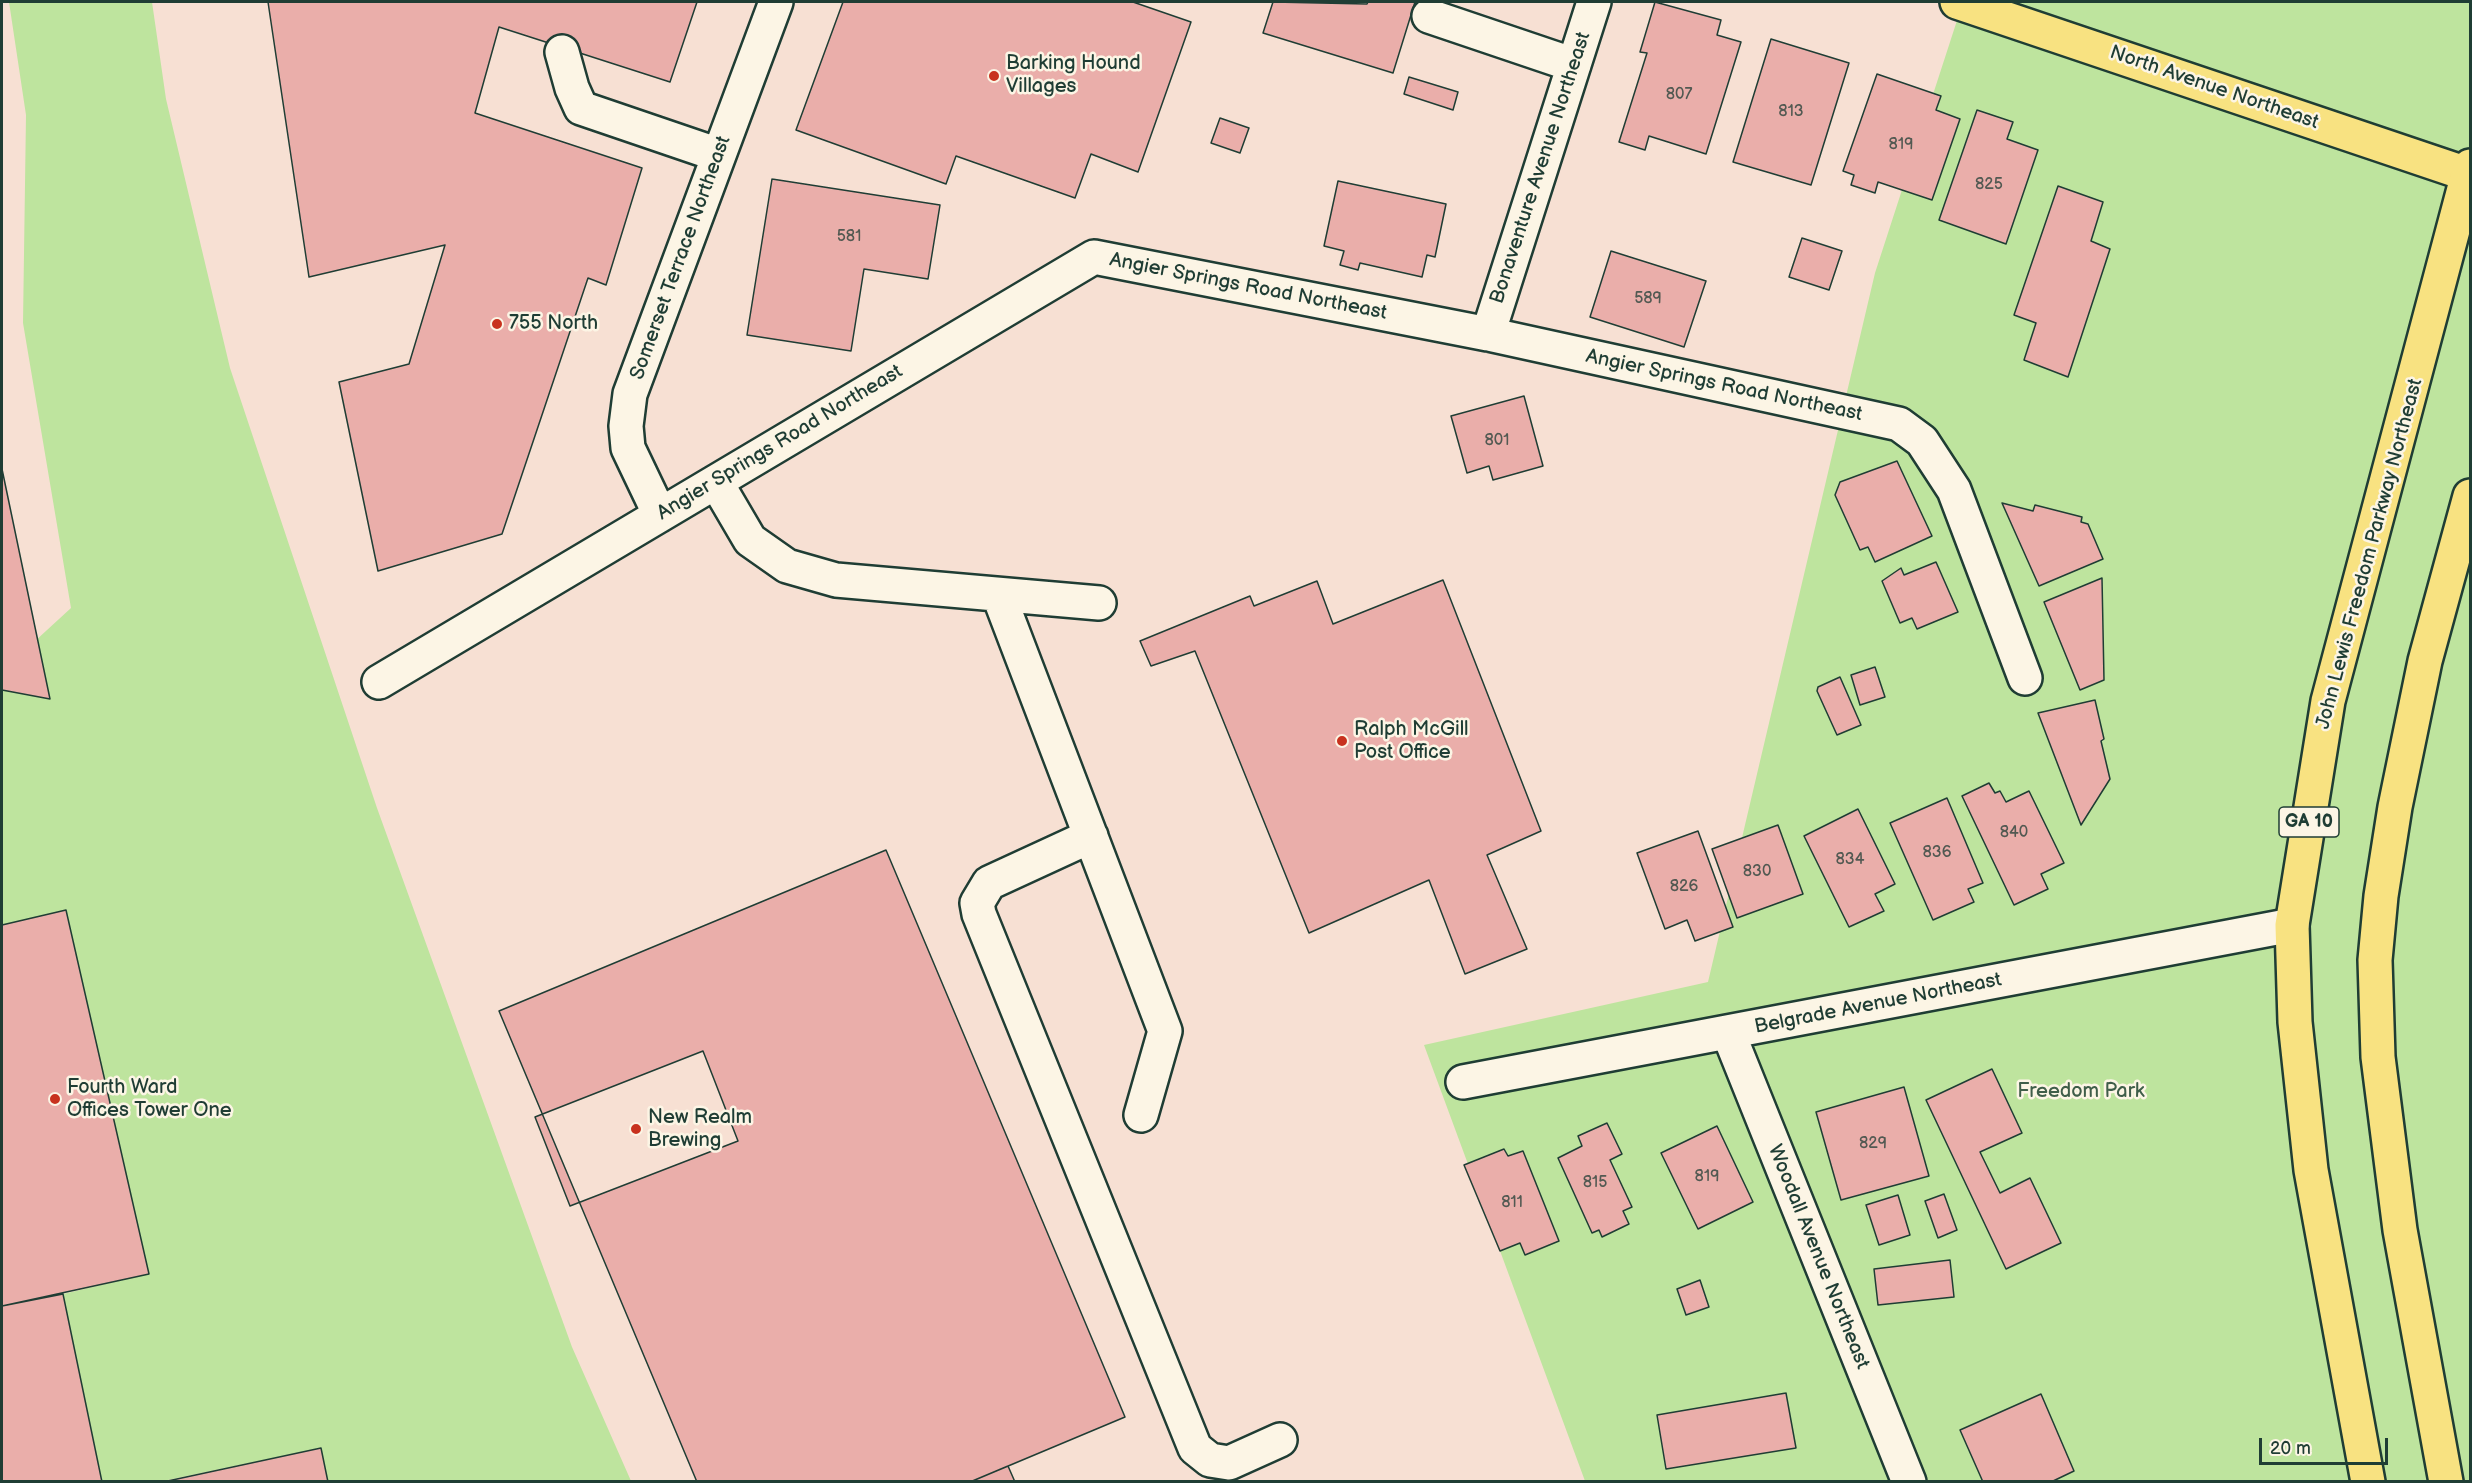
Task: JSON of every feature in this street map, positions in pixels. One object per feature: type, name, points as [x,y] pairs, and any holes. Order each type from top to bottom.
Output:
[{"type":"main road","name":"North Avenue Northeast","points":[[1957,2],[2470,172]]},
{"type":"main road","name":"John Lewis Freedom Parkway Northeast","points":[[2368,1482],[2311,1170],[2295,1022],[2292,926],[2328,701],[2470,172]]},
{"type":"main road","points":[[2446,1482],[2400,1230],[2378,1057],[2375,960],[2381,896],[2395,807],[2425,661],[2470,496]]},
{"type":"street","name":"Somerset Terrace Northeast","points":[[660,515],[628,448],[626,426],[630,394],[776,2]]},
{"type":"street","name":"Bonaventure Avenue Northeast","points":[[1488,334],[1594,2]]},
{"type":"street","points":[[1429,16],[1574,65]]},
{"type":"street","points":[[562,52],[572,88],[581,108],[719,155]]},
{"type":"street","name":"Angier Springs Road Northeast","points":[[379,682],[1094,257],[1488,334],[1899,424],[1922,441],[1954,490],[2025,678]]},
{"type":"street","points":[[716,482],[750,540],[787,566],[836,580],[1099,603]]},
{"type":"street","points":[[999,596],[1165,1031],[1141,1115]]},
{"type":"street","points":[[1091,836],[989,883],[976,903],[979,914],[1196,1448],[1210,1460],[1229,1463],[1280,1440]]},
{"type":"street","name":"Belgrade Avenue Northeast","points":[[1463,1082],[2292,926]]},
{"type":"street","name":"Woodall Avenue Northeast","points":[[1728,1032],[1909,1482]]},
{"type":"green space","points":[[9,2],[152,2],[166,99],[230,368],[377,808],[572,1347],[631,1481],[328,1481],[321,1448],[163,1481],[102,1481],[63,1294],[148,1274],[65,910],[2,925],[2,662],[10,664],[71,608],[23,323],[26,115]]},
{"type":"green space","name":"Freedom Park","points":[[1963,2],[2470,2],[2470,1481],[1585,1481],[1424,1045],[1708,982],[1875,273]]},
{"type":"building","name":"755 North","points":[[268,2],[697,2],[670,82],[499,27],[475,113],[642,168],[606,285],[588,278],[502,534],[378,571],[339,382],[409,364],[445,245],[309,277]]},
{"type":"building","name":"Barking Hound Villages","points":[[843,2],[1133,2],[1191,22],[1138,172],[1091,154],[1075,198],[956,156],[946,184],[796,130]]},
{"type":"building","points":[[1273,2],[1367,4],[1368,2],[1415,2],[1393,73],[1263,33]]},
{"type":"building","points":[[1655,2],[1721,20],[1717,35],[1741,42],[1706,154],[1649,136],[1645,150],[1619,142],[1647,53],[1640,52]]},
{"type":"building","points":[[1771,39],[1849,63],[1811,185],[1733,162]]},
{"type":"building","points":[[1877,74],[1941,96],[1936,110],[1960,119],[1932,200],[1878,182],[1875,193],[1851,185],[1854,175],[1843,171]]},
{"type":"building","points":[[1409,77],[1458,92],[1453,110],[1404,94]]},
{"type":"building","points":[[1977,110],[2013,122],[2007,139],[2038,150],[2006,244],[1939,220]]},
{"type":"building","points":[[1220,118],[1249,128],[1240,153],[1211,143]]},
{"type":"building","points":[[772,179],[940,205],[928,279],[864,269],[851,351],[747,335]]},
{"type":"building","points":[[1338,181],[1446,204],[1435,257],[1427,255],[1422,277],[1360,263],[1358,270],[1340,265],[1344,251],[1324,246]]},
{"type":"building","points":[[2058,186],[2103,202],[2091,241],[2110,249],[2068,377],[2024,360],[2036,323],[2014,315]]},
{"type":"building","points":[[1802,238],[1842,251],[1829,290],[1789,277]]},
{"type":"building","points":[[1611,251],[1706,281],[1684,347],[1590,317]]},
{"type":"building","points":[[1524,396],[1543,466],[1493,480],[1489,466],[1467,473],[1451,416]]},
{"type":"building","points":[[1897,461],[1932,536],[1875,562],[1868,547],[1860,550],[1835,495],[1840,482]]},
{"type":"building","points":[[2,469],[50,699],[2,690]]},
{"type":"building","points":[[2002,503],[2033,511],[2035,505],[2082,517],[2081,522],[2088,524],[2103,559],[2039,586]]},
{"type":"building","points":[[1936,562],[1958,612],[1917,629],[1912,618],[1900,623],[1882,581],[1901,568],[1904,575]]},
{"type":"building","points":[[2102,578],[2104,680],[2080,690],[2044,602]]},
{"type":"building","points":[[1443,580],[1541,831],[1487,855],[1527,949],[1465,974],[1429,880],[1309,933],[1195,651],[1151,666],[1140,641],[1250,596],[1254,606],[1317,581],[1333,624]]},
{"type":"building","points":[[1875,667],[1885,697],[1860,705],[1851,675]]},
{"type":"building","points":[[1840,677],[1861,725],[1837,735],[1817,691],[1818,687]]},
{"type":"building","points":[[2095,700],[2110,779],[2081,825],[2038,713]]},
{"type":"building","points":[[1989,783],[1995,793],[2000,791],[2006,802],[2029,791],[2064,863],[2041,874],[2048,889],[2014,905],[1962,796]]},
{"type":"building","points":[[1947,798],[1983,883],[1968,889],[1974,902],[1933,920],[1890,823]]},
{"type":"building","points":[[1858,809],[1895,884],[1875,894],[1884,911],[1849,927],[1804,836]]},
{"type":"building","points":[[1778,825],[1803,894],[1737,918],[1712,849]]},
{"type":"building","points":[[1698,831],[1733,927],[1695,941],[1687,920],[1665,929],[1637,853]]},
{"type":"building","points":[[886,850],[1125,1417],[970,1482],[697,1482],[499,1011]]},
{"type":"building","name":"Fourth Ward Offices Tower One","points":[[66,910],[149,1274],[2,1306],[2,925]]},
{"type":"building","name":"New Realm Brewing","points":[[703,1051],[738,1141],[570,1206],[535,1117]]},
{"type":"building","points":[[1992,1069],[2022,1133],[1980,1152],[2000,1193],[2030,1178],[2061,1243],[2006,1269],[1926,1100]]},
{"type":"building","points":[[1904,1087],[1929,1176],[1841,1200],[1816,1112]]},
{"type":"building","points":[[1607,1123],[1622,1154],[1610,1160],[1632,1207],[1623,1211],[1629,1224],[1602,1237],[1599,1230],[1592,1233],[1558,1158],[1582,1146],[1578,1136]]},
{"type":"building","points":[[1717,1126],[1753,1202],[1698,1229],[1661,1153]]},
{"type":"building","points":[[1504,1149],[1508,1156],[1523,1151],[1559,1241],[1525,1255],[1520,1243],[1500,1251],[1464,1165]]},
{"type":"building","points":[[1944,1194],[1957,1230],[1938,1238],[1925,1201]]},
{"type":"building","points":[[1898,1195],[1910,1235],[1879,1245],[1866,1205]]},
{"type":"building","points":[[1950,1260],[1954,1297],[1878,1305],[1874,1269]]},
{"type":"building","points":[[1700,1280],[1709,1307],[1686,1315],[1677,1289]]},
{"type":"building","points":[[63,1294],[102,1482],[2,1482],[2,1306]]},
{"type":"building","points":[[1786,1393],[1796,1448],[1666,1469],[1657,1415]]},
{"type":"building","points":[[2041,1394],[2074,1471],[2051,1482],[1983,1482],[1960,1430]]},
{"type":"building","points":[[321,1448],[328,1482],[163,1482]]},
{"type":"building","points":[[1008,1466],[1015,1482],[970,1482]]},
{"type":"place","name":"Barking Hound Villages","points":[[994,76]]},
{"type":"place","name":"755 North","points":[[497,324]]},
{"type":"place","name":"Ralph McGill Post Office","points":[[1342,741]]},
{"type":"place","name":"Fourth Ward Offices Tower One","points":[[55,1099]]},
{"type":"place","name":"New Realm Brewing","points":[[636,1129]]}]
